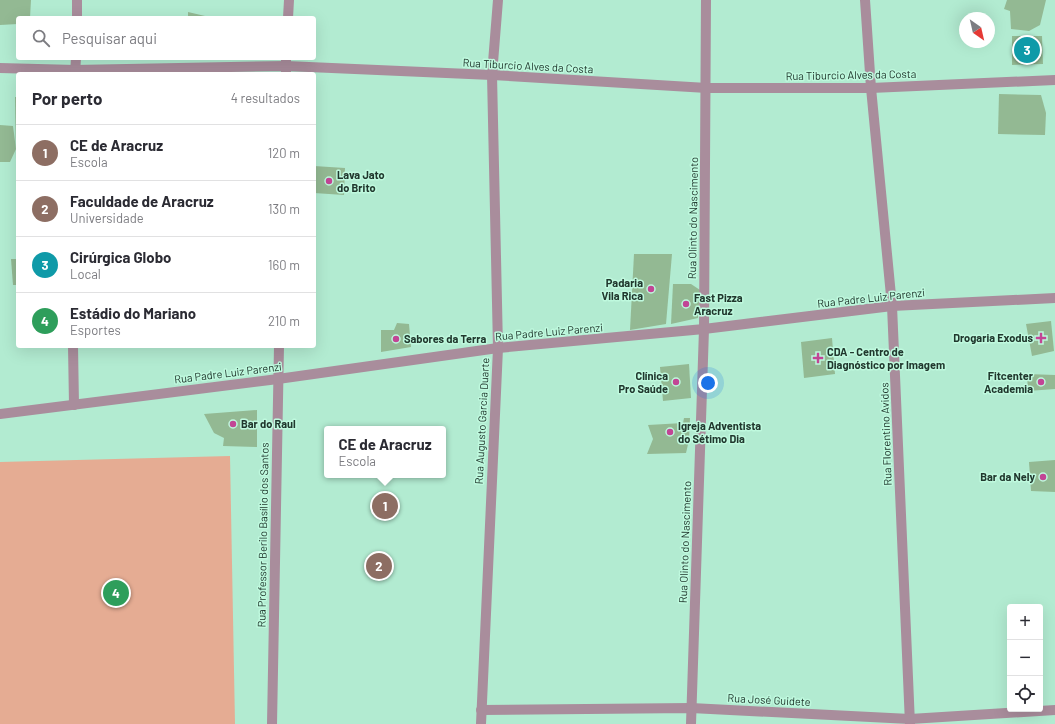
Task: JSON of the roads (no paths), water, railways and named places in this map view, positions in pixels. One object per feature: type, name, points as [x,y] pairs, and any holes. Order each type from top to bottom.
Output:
[{"type":"street","points":[[77,0],[77,16]]},
{"type":"street","points":[[288,0],[288,16]]},
{"type":"street","name":"Rua Augusto Garcia Duarte","points":[[481,724],[498,348],[492,75],[498,0]]},
{"type":"street","name":"Rua Olinto do Nascimento","points":[[691,724],[704,329],[707,88],[706,0]]},
{"type":"street","name":"Rua Florentino Avidos","points":[[865,0],[871,88],[892,306],[910,721]]},
{"type":"street","points":[[75,72],[76,60]]},
{"type":"street","name":"Rua Tiburcio Alves da Costa","points":[[0,68],[75,72],[286,66],[492,75],[707,88],[871,88],[1055,80]]},
{"type":"street","name":"Rua Padre Luiz Parenzi","points":[[0,414],[278,379],[498,348],[704,329],[892,306],[1055,298]]},
{"type":"street","points":[[73,348],[74,405]]},
{"type":"street","name":"Rua Professor Berilo Basílio dos Santos","points":[[272,724],[279,348]]},
{"type":"street","name":"Rua José Guidete","points":[[481,710],[691,708],[910,721],[1055,710]]},
{"type":"place","name":"Cirúrgica Globo","points":[[1027,50]]},
{"type":"place","name":"Lava Jato do Brito","points":[[329,181]]},
{"type":"place","name":"Padaria Vila Rica","points":[[651,289]]},
{"type":"place","name":"Fast Pizza Aracruz","points":[[686,304]]},
{"type":"place","name":"Drogaria Exodus","points":[[1041,338]]},
{"type":"place","name":"Sabores da Terra","points":[[396,339]]},
{"type":"place","name":"CDA - Centro de Diagnóstico por Imagem","points":[[818,358]]},
{"type":"place","name":"Clínica Pro Saúde","points":[[676,382]]},
{"type":"place","name":"Fitcenter Academia","points":[[1041,382]]},
{"type":"place","name":"Bar do Raul","points":[[233,424]]},
{"type":"place","name":"Igreja Adventista do Sétimo Dia","points":[[670,432]]},
{"type":"place","name":"Bar da Nely","points":[[1043,477]]},
{"type":"place","name":"CE de Aracruz","points":[[385,506]]},
{"type":"place","name":"Faculdade de Aracruz","points":[[379,566]]},
{"type":"place","name":"Estádio do Mariano","points":[[116,593]]}]
